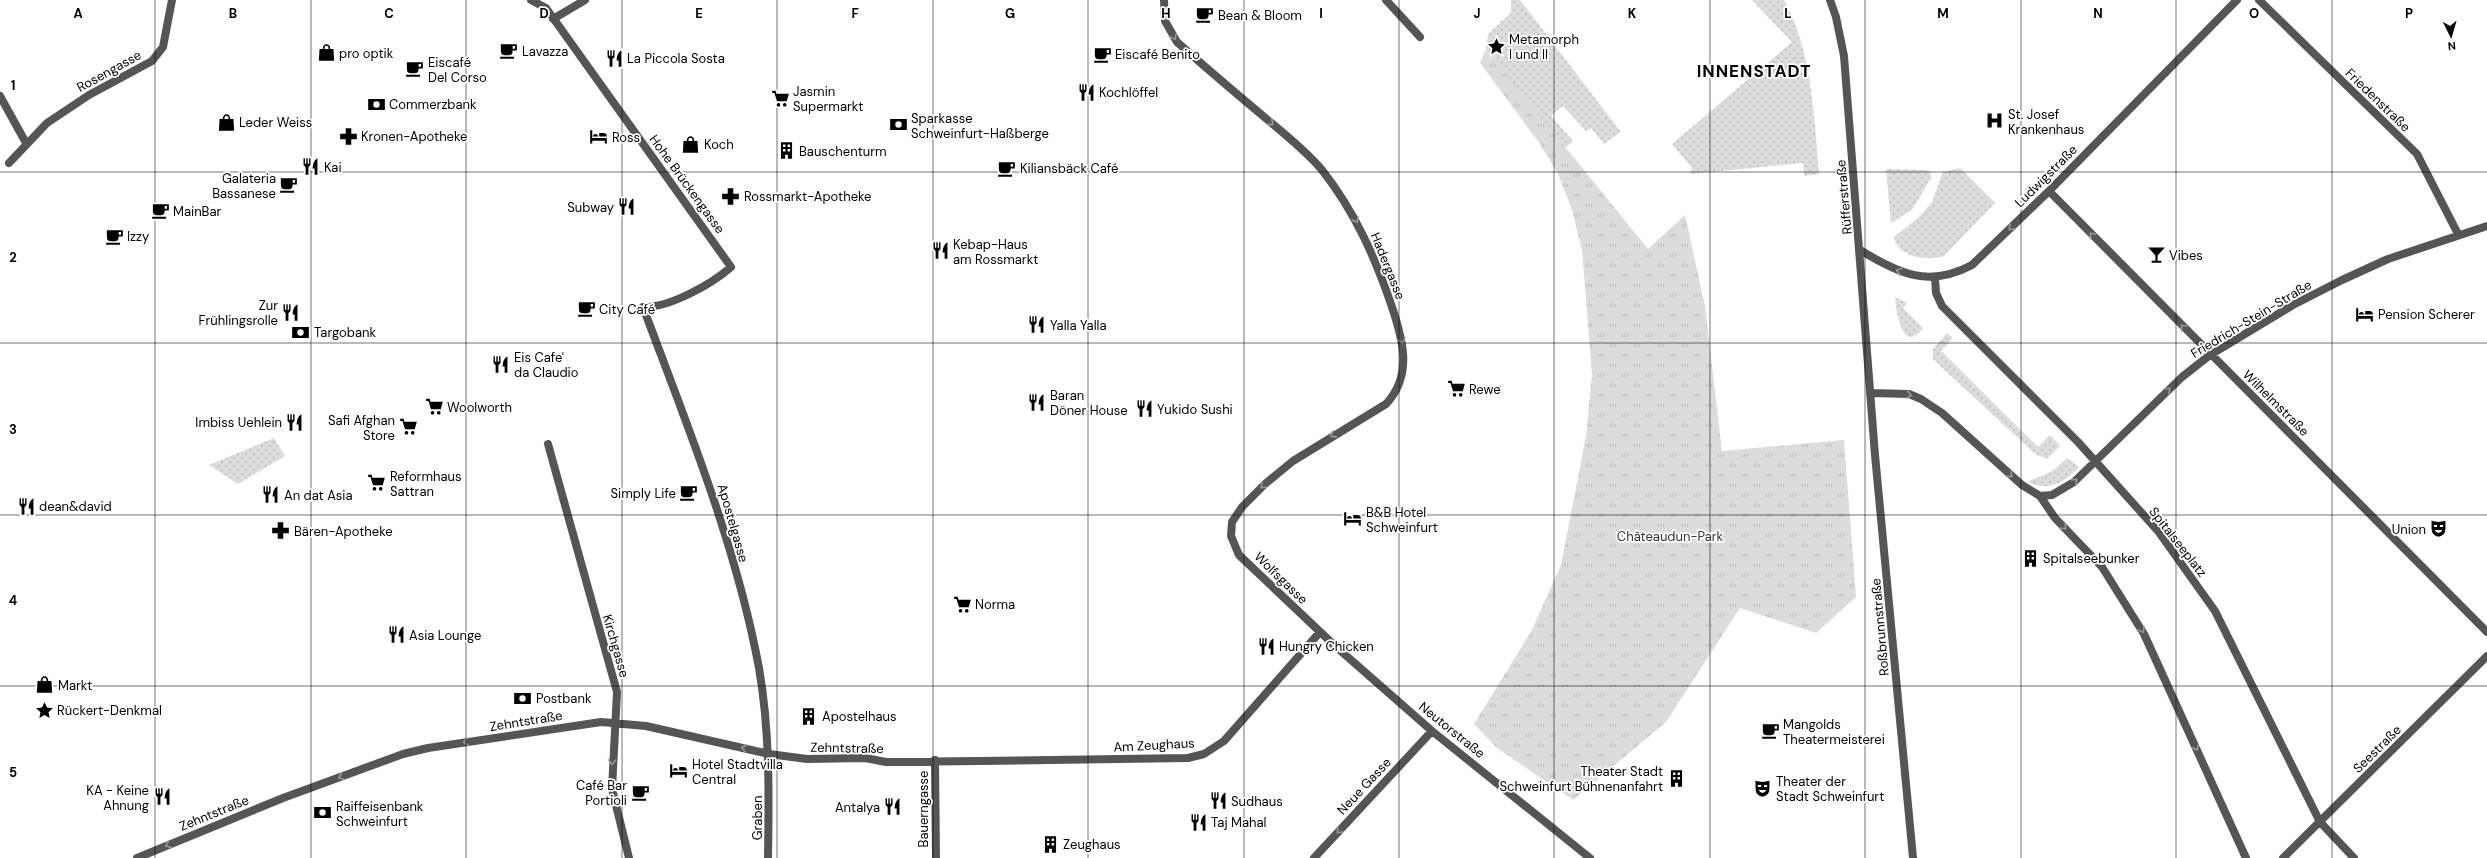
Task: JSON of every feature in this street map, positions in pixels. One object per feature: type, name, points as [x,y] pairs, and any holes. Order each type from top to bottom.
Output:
[{"type":"street","name":"Rosengasse","points":[[9,163],[47,123],[89,95],[152,61],[163,47],[172,0]]},
{"type":"street","points":[[531,0],[546,8]]},
{"type":"street","name":"Hohe Brückengasse","points":[[541,0],[731,267],[718,279],[671,301],[656,306],[643,306]]},
{"type":"street","points":[[554,19],[585,0]]},
{"type":"street","name":"Hadergasse","points":[[1164,0],[1166,21],[1177,42],[1296,144],[1321,169],[1343,198],[1372,251],[1395,317],[1404,351],[1402,377],[1392,397],[1377,410],[1293,461],[1265,484],[1242,507],[1232,522],[1231,536]]},
{"type":"street","points":[[1386,0],[1420,37]]},
{"type":"street","name":"Rüfferstraße","points":[[1830,0],[1836,17],[1844,56],[1870,393]]},
{"type":"street","name":"Ludwigstraße","points":[[1860,250],[1889,268],[1908,274],[1935,278],[1958,272],[1972,265],[2049,191],[2237,0]]},
{"type":"street","name":"Friedenstraße","points":[[2259,0],[2417,154],[2458,234]]},
{"type":"street","points":[[0,96],[26,144]]},
{"type":"street","name":"Wilhelmstraße","points":[[2049,191],[2210,355],[2487,632]]},
{"type":"street","name":"Friedrich-Stein-Straße","points":[[2040,496],[2052,495],[2063,490],[2182,377],[2210,355],[2293,305],[2342,280],[2388,259],[2458,234],[2487,226]]},
{"type":"street","name":"Spitalseeplatz","points":[[1935,278],[1936,293],[1942,306],[2095,461],[2158,531],[2215,611],[2320,822],[2354,858]]},
{"type":"street","name":"Apostelgasse","points":[[643,306],[704,470],[745,609],[759,669],[769,754]]},
{"type":"street","points":[[1870,393],[1909,394],[1921,399],[1942,413],[2022,485],[2040,496],[2055,518],[2102,567],[2144,634],[2246,858]]},
{"type":"street","name":"Roßbrunnstraße","points":[[1870,393],[1914,858]]},
{"type":"street","name":"Kirchgasse","points":[[548,444],[616,692],[612,789],[629,858]]},
{"type":"street","name":"Wolfsgasse","points":[[1231,536],[1239,555],[1320,632]]},
{"type":"street","name":"Neutorstraße","points":[[1320,632],[1432,731],[1590,858]]},
{"type":"street","name":"Am Zeughaus","points":[[935,760],[1112,760],[1188,758],[1204,754],[1224,741],[1320,632]]},
{"type":"street","name":"Seestraße","points":[[2283,858],[2487,656]]},
{"type":"street","name":"Zehntstraße","points":[[137,858],[283,798],[403,754],[428,748],[574,726],[615,723],[646,726],[769,754],[807,760],[935,760]]},
{"type":"street","name":"Neue Gasse","points":[[1314,858],[1432,731]]},
{"type":"street","name":"Graben","points":[[768,858],[769,754]]},
{"type":"street","name":"Bauerngasse","points":[[935,760],[936,858]]},
{"type":"green space","points":[[1511,0],[1520,0],[1621,132],[1604,144],[1591,128],[1586,131],[1563,106],[1551,116],[1573,141],[1564,149],[1486,49],[1488,34],[1511,13]]},
{"type":"green space","points":[[1752,0],[1784,0],[1793,19],[1801,40],[1810,84],[1819,174],[1804,176],[1803,163],[1690,174],[1692,168],[1672,144],[1792,42]]},
{"type":"green space","name":"Châteaudun-Park","points":[[1486,49],[1648,249],[1685,215],[1705,306],[1722,451],[1844,440],[1856,597],[1816,633],[1740,608],[1666,722],[1573,800],[1497,748],[1474,724],[1532,630],[1561,565],[1586,436],[1592,374],[1582,250],[1572,210],[1558,174],[1540,144],[1480,63]]},
{"type":"green space","points":[[1960,168],[1995,203],[1944,256],[1922,258],[1907,254],[1901,250],[1896,244],[1894,237],[1920,216],[1932,202],[1943,172]]},
{"type":"green space","points":[[1886,169],[1930,171],[1931,178],[1912,210],[1891,223]]},
{"type":"green space","points":[[1895,297],[1907,303],[1903,308],[1923,328],[1916,335],[1910,337],[1905,334],[1899,320]]},
{"type":"green space","points":[[1947,333],[1953,338],[1941,351],[2038,447],[2050,435],[2060,446],[2047,459],[2035,454],[1933,359],[1933,349]]},
{"type":"green space","points":[[274,438],[285,456],[238,484],[209,465]]},
{"type":"green space","points":[[2067,458],[2079,467],[2068,478],[2049,486],[2035,485],[2027,482],[2053,471]]},
{"type":"place","name":"Bean & Bloom","points":[[1205,15]]},
{"type":"place","name":"Metamorph I und II","points":[[1496,46]]},
{"type":"place","name":"Lavazza","points":[[509,51]]},
{"type":"place","name":"pro optik","points":[[326,53]]},
{"type":"place","name":"Eiscafé Benito","points":[[1102,54]]},
{"type":"place","name":"La Piccola Sosta","points":[[614,58]]},
{"type":"place","name":"Eiscafé Del Corso","points":[[415,69]]},
{"type":"place","name":"Kochlöffel","points":[[1086,92]]},
{"type":"place","name":"Jasmin Supermarkt","points":[[780,98]]},
{"type":"place","name":"Commerzbank","points":[[376,104]]},
{"type":"place","name":"St. Josef Krankenhaus","points":[[1995,121]]},
{"type":"place","name":"Leder Weiss","points":[[226,122]]},
{"type":"place","name":"Sparkasse Schweinfurt-Haßberge","points":[[898,125]]},
{"type":"place","name":"Kronen-Apotheke","points":[[348,136]]},
{"type":"place","name":"Ross","points":[[599,137]]},
{"type":"place","name":"Koch","points":[[691,144]]},
{"type":"place","name":"Bauschenturm","points":[[786,151]]},
{"type":"place","name":"Kai","points":[[311,167]]},
{"type":"place","name":"Kiliansbäck Café","points":[[1007,168]]},
{"type":"place","name":"Galateria Bassanese","points":[[289,185]]},
{"type":"place","name":"Rossmarkt-Apotheke","points":[[731,196]]},
{"type":"place","name":"Subway","points":[[627,207]]},
{"type":"place","name":"MainBar","points":[[160,211]]},
{"type":"place","name":"Izzy","points":[[114,236]]},
{"type":"place","name":"Kebap-Haus am Rossmarkt","points":[[940,251]]},
{"type":"place","name":"Vibes","points":[[2156,255]]},
{"type":"place","name":"City Café","points":[[586,309]]},
{"type":"place","name":"Zur Frühlingsrolle","points":[[291,312]]},
{"type":"place","name":"Pension Scherer","points":[[2365,314]]},
{"type":"place","name":"Yalla Yalla","points":[[1037,325]]},
{"type":"place","name":"Targobank","points":[[301,332]]},
{"type":"place","name":"Eis Cafe' da Claudio","points":[[501,364]]},
{"type":"place","name":"Rewe","points":[[1456,389]]},
{"type":"place","name":"Baran Döner House","points":[[1037,402]]},
{"type":"place","name":"Woolworth","points":[[434,407]]},
{"type":"place","name":"Yukido Sushi","points":[[1144,409]]},
{"type":"place","name":"Imbiss Uehlein","points":[[295,422]]},
{"type":"place","name":"Safi Afghan Store","points":[[408,427]]},
{"type":"place","name":"Reformhaus Sattran","points":[[377,483]]},
{"type":"place","name":"Simply Life","points":[[689,493]]},
{"type":"place","name":"An dat Asia","points":[[271,495]]},
{"type":"place","name":"dean&david","points":[[26,506]]},
{"type":"place","name":"B&B Hotel Schweinfurt","points":[[1353,519]]},
{"type":"place","name":"Union","points":[[2439,529]]},
{"type":"place","name":"Bären-Apotheke","points":[[281,531]]},
{"type":"place","name":"Spitalseebunker","points":[[2030,558]]},
{"type":"place","name":"Norma","points":[[962,604]]},
{"type":"place","name":"Asia Lounge","points":[[396,635]]},
{"type":"place","name":"Hungry Chicken","points":[[1266,646]]},
{"type":"place","name":"Markt","points":[[45,685]]},
{"type":"place","name":"Postbank","points":[[523,698]]},
{"type":"place","name":"Rückert-Denkmal","points":[[44,710]]},
{"type":"place","name":"Apostelhaus","points":[[809,716]]},
{"type":"place","name":"Mangolds Theatermeisterei","points":[[1770,731]]},
{"type":"place","name":"Hotel Stadtvilla Central","points":[[679,771]]},
{"type":"place","name":"Theater Stadt Schweinfurt Bühnenanfahrt","points":[[1676,778]]},
{"type":"place","name":"Theater der Stadt Schweinfurt","points":[[1763,788]]},
{"type":"place","name":"Café Bar Portioli","points":[[640,792]]},
{"type":"place","name":"KA - Keine Ahnung","points":[[162,797]]},
{"type":"place","name":"Sudhaus","points":[[1218,801]]},
{"type":"place","name":"Antalya","points":[[893,807]]},
{"type":"place","name":"Raiffeisenbank Schweinfurt","points":[[323,813]]},
{"type":"place","name":"Taj Mahal","points":[[1198,822]]},
{"type":"place","name":"Zeughaus","points":[[1050,844]]},
{"type":"district","name":"INNENSTADT","points":[[1754,71]]}]
